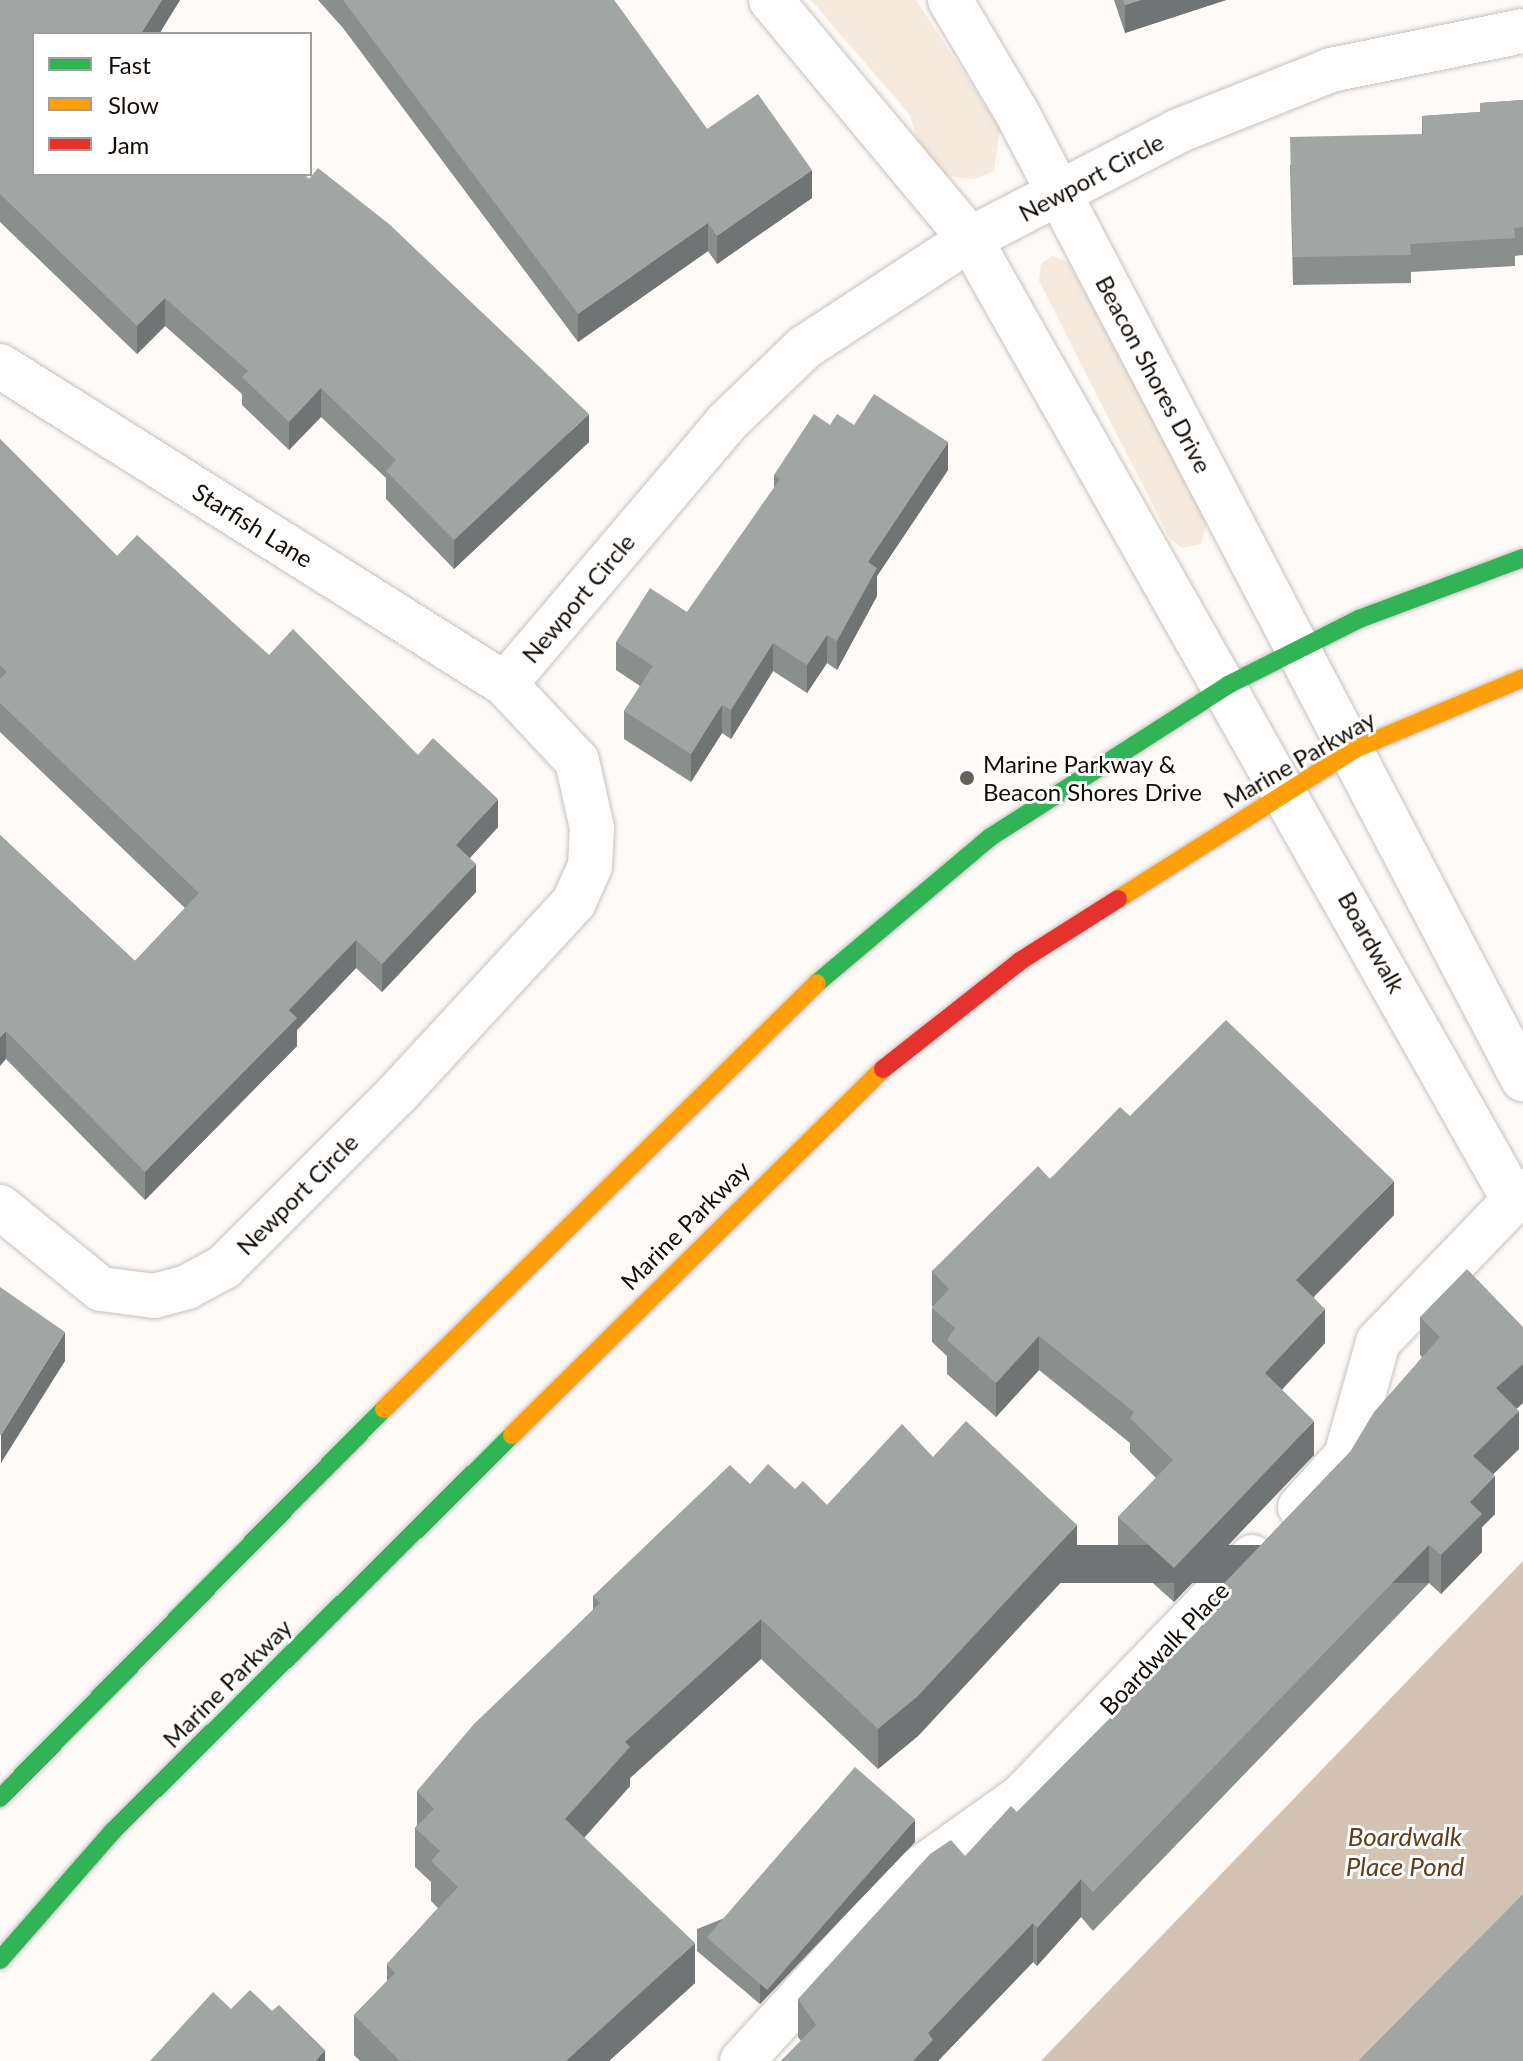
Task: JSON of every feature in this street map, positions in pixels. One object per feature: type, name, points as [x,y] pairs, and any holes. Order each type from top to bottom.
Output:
[{"type":"main road","points":[[0,1798],[635,1155],[874,929],[989,838],[1228,685],[1300,649],[1523,558]]},
{"type":"main road","name":"Marine Parkway","points":[[0,1960],[114,1830],[819,1126],[978,991],[1355,749],[1523,678]]},
{"type":"street","points":[[771,0],[970,239],[1228,685]]},
{"type":"street","name":"Beacon Shores Drive","points":[[950,0],[1060,195],[1355,749]]},
{"type":"street","name":"Newport Circle","points":[[0,1207],[101,1289],[154,1296],[187,1287],[224,1267],[397,1094],[574,902],[590,866],[592,828],[577,761],[505,684],[726,423],[782,369],[970,239],[1060,195],[1178,131],[1331,70],[1523,31]]},
{"type":"street","name":"Starfish Lane","points":[[0,366],[505,684]]},
{"type":"street","name":"Boardwalk","points":[[1228,685],[1518,1196]]},
{"type":"street","points":[[1355,749],[1523,1079]]},
{"type":"street","name":"Boardwalk Place","points":[[742,2061],[913,1874],[1021,1797],[1331,1474],[1346,1456],[1378,1342],[1518,1196]]},
{"type":"shaded area","points":[[811,0],[916,0],[1000,128],[994,171],[975,179],[945,176],[919,146],[910,115]]},
{"type":"shaded area","points":[[1052,256],[1068,262],[1208,518],[1201,544],[1182,548],[1170,539],[1039,281],[1041,264]]},
{"type":"water","name":"Boardwalk Place Pond","points":[[1523,1561],[1523,1899],[1367,2061],[1041,2061]]},
{"type":"building","points":[[0,0],[162,0],[142,32],[32,32],[32,176],[306,176],[309,179],[318,168],[389,224],[589,414],[454,540],[386,471],[396,460],[321,388],[289,422],[242,377],[248,371],[165,298],[137,326],[0,194]]},
{"type":"building","points":[[343,0],[614,0],[707,129],[758,94],[812,170],[717,236],[708,223],[578,314]]},
{"type":"building","points":[[1123,0],[1141,0],[1125,5]]},
{"type":"building","points":[[1523,100],[1523,227],[1514,228],[1515,238],[1410,244],[1411,255],[1293,257],[1290,137],[1423,134],[1422,116],[1480,112],[1480,103]]},
{"type":"building","points":[[874,394],[948,442],[868,562],[877,568],[837,641],[827,635],[807,665],[773,643],[731,710],[722,705],[691,754],[624,711],[653,666],[616,642],[650,588],[687,612],[780,479],[774,475],[814,414],[830,425],[837,414],[854,425]]},
{"type":"building","points":[[0,439],[117,556],[137,535],[269,655],[293,629],[418,755],[433,738],[498,799],[456,845],[476,864],[382,964],[356,940],[289,1010],[297,1018],[145,1172],[6,1031],[0,1037],[0,835],[135,961],[199,893],[0,703],[0,679],[7,672],[0,665]]},
{"type":"building","points":[[1226,1020],[1394,1181],[1296,1280],[1325,1309],[1265,1373],[1314,1421],[1174,1568],[1118,1517],[1173,1460],[1130,1418],[1134,1412],[1039,1336],[996,1383],[947,1340],[955,1328],[932,1308],[949,1289],[932,1271],[1038,1166],[1050,1179],[1120,1107],[1130,1116]]},
{"type":"building","points":[[1467,1269],[1523,1327],[1523,1364],[1496,1388],[1519,1411],[1473,1456],[1495,1476],[1470,1502],[1482,1514],[1441,1555],[1429,1545],[1093,1892],[1081,1879],[1037,1928],[1033,1923],[928,2033],[933,2040],[913,2061],[781,2061],[816,2025],[798,1999],[930,1854],[951,1840],[965,1856],[1011,1806],[1017,1812],[1221,1606],[1211,1597],[1350,1452],[1374,1412],[1440,1337],[1420,1317]]},
{"type":"building","points":[[0,1287],[65,1332],[1,1435],[0,1435]]},
{"type":"building","points":[[966,1421],[1077,1525],[918,1696],[878,1729],[761,1619],[625,1742],[630,1747],[565,1819],[695,1943],[566,2061],[400,2061],[354,2015],[395,1973],[387,1964],[458,1887],[431,1861],[440,1851],[415,1828],[434,1809],[417,1791],[474,1724],[600,1603],[593,1596],[730,1465],[750,1484],[768,1464],[795,1489],[803,1481],[827,1505],[902,1424],[933,1457]]},
{"type":"building","points":[[855,1767],[915,1819],[767,1990],[707,1938]]},
{"type":"building","points":[[1523,1894],[1523,2061],[1358,2061]]},
{"type":"building","points":[[250,1990],[272,2011],[279,2005],[325,2050],[315,2061],[150,2061],[213,1992],[231,2009]]},
{"type":"traffic: fast","points":[[817,983],[989,838],[1228,685],[1359,619],[1523,558]]},
{"type":"traffic: fast","points":[[0,1798],[384,1409]]},
{"type":"traffic: fast","points":[[0,1960],[114,1830],[512,1435]]},
{"type":"traffic: slow","points":[[1118,899],[1355,749],[1523,678]]},
{"type":"traffic: slow","points":[[384,1409],[817,983]]},
{"type":"traffic: slow","points":[[512,1435],[883,1069]]},
{"type":"traffic: jam","points":[[883,1069],[1020,961],[1118,899]]},
{"type":"place","name":"Marine Parkway & Beacon Shores Drive","points":[[967,778]]}]
